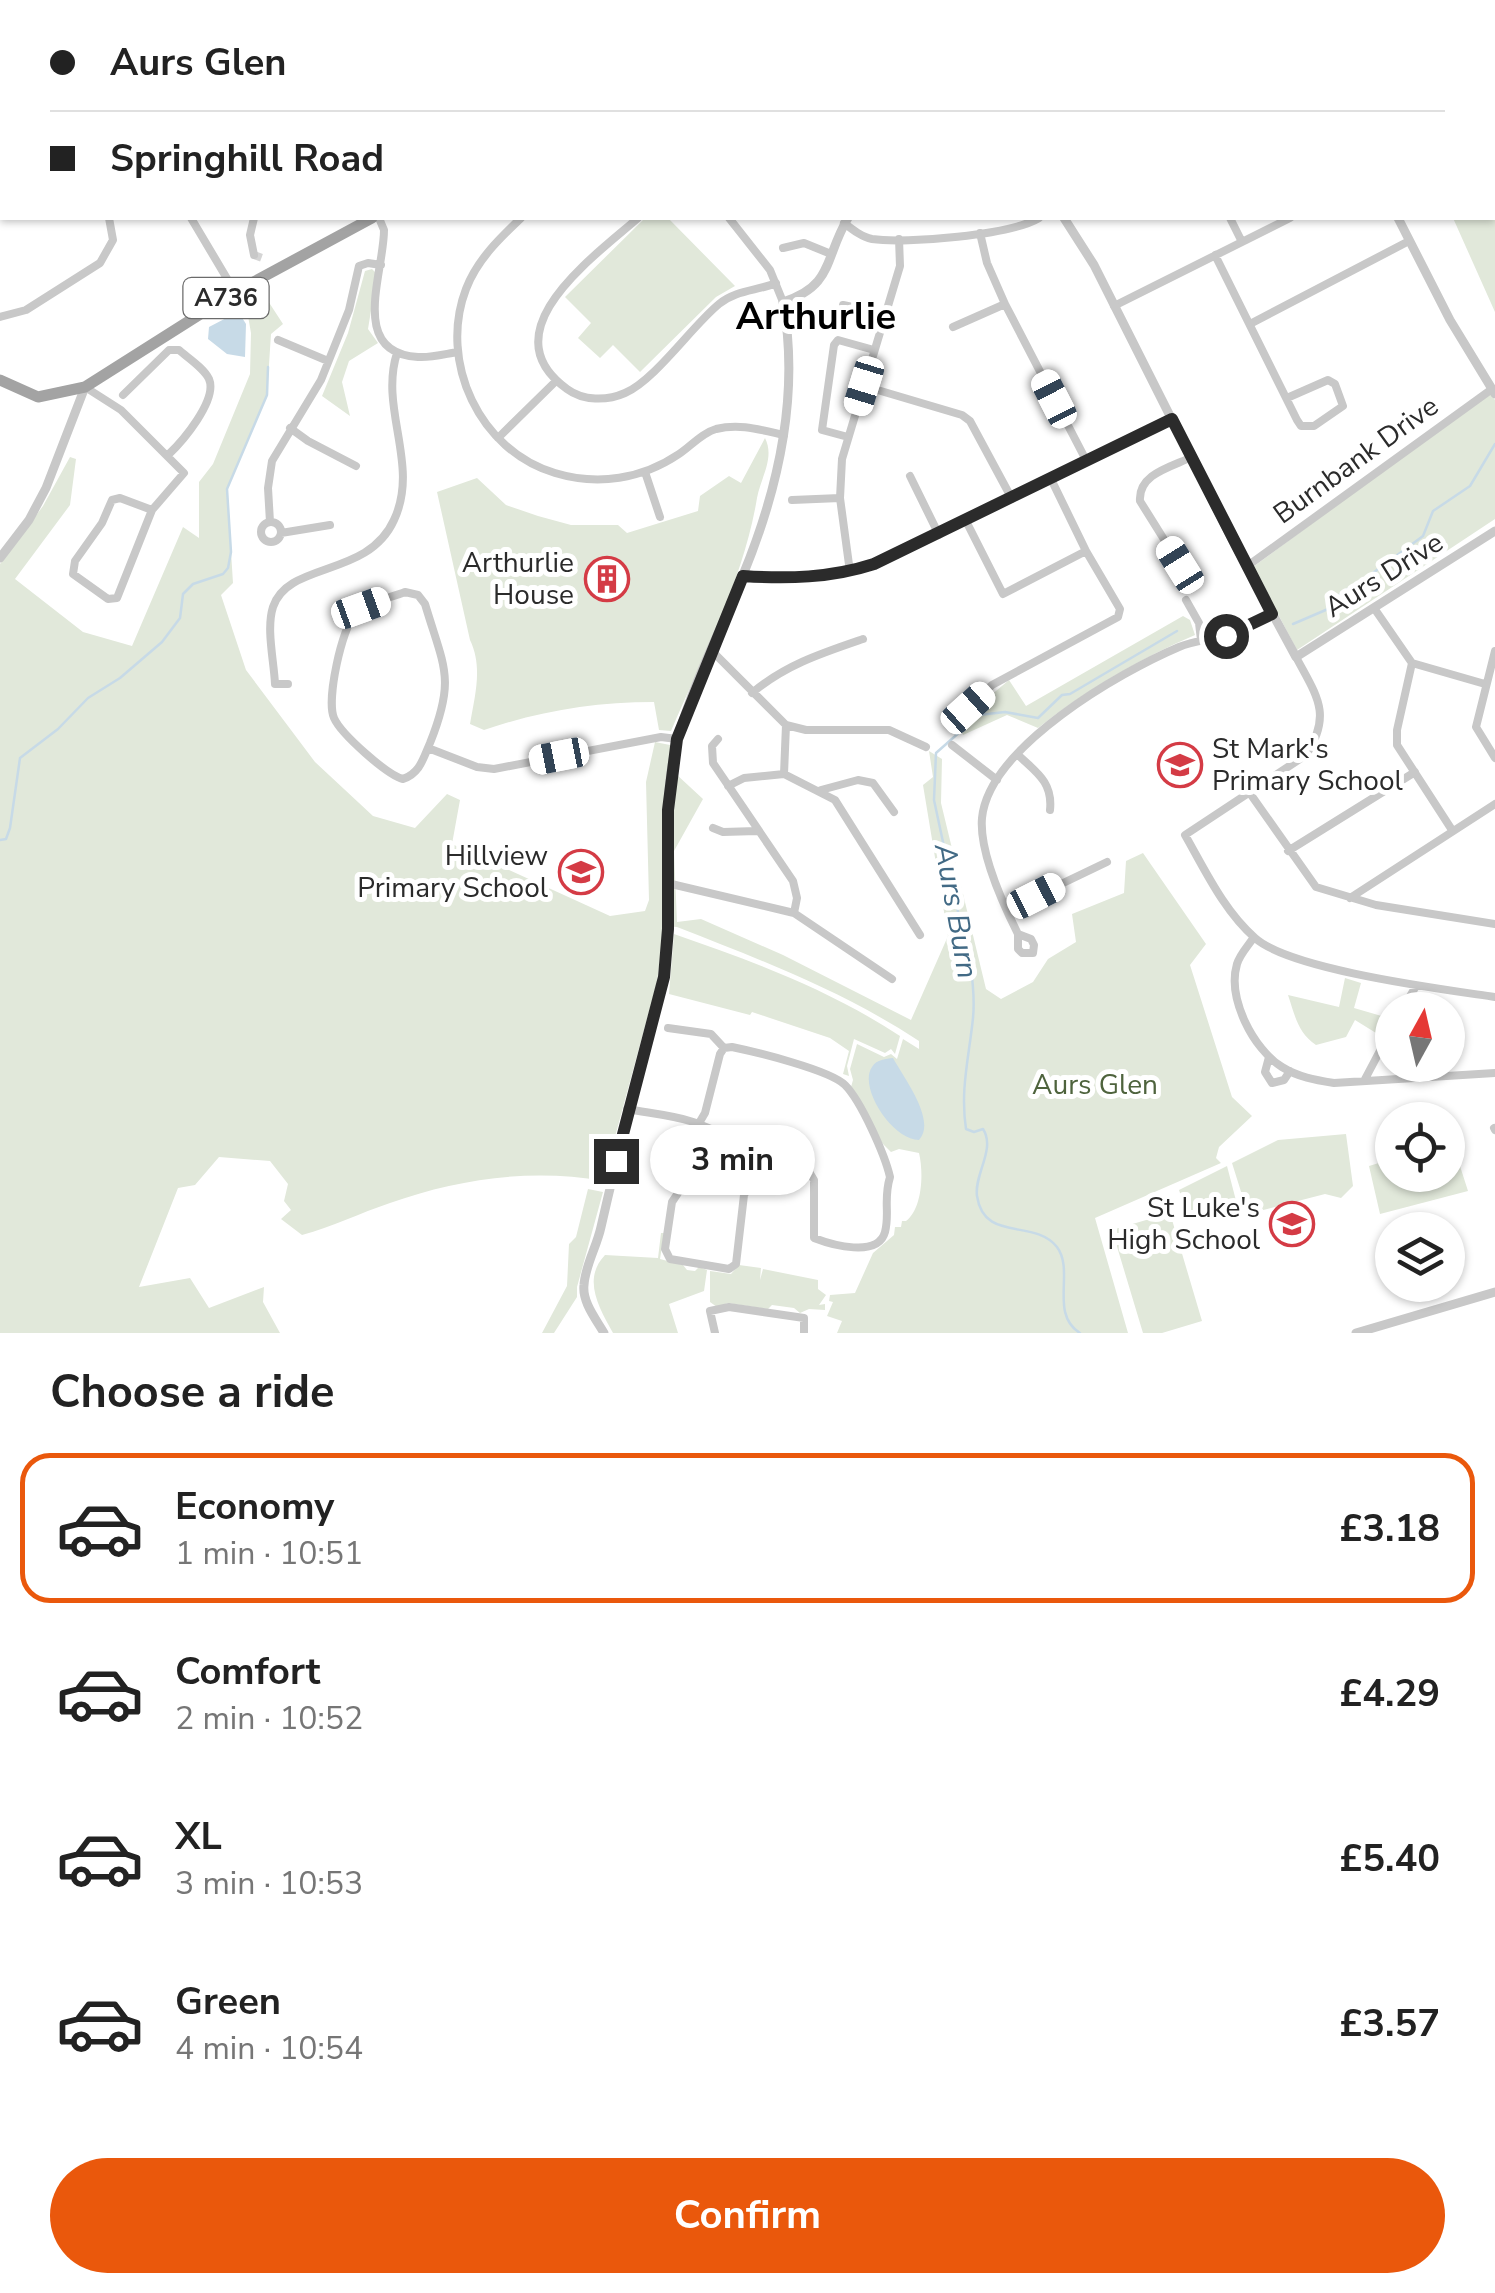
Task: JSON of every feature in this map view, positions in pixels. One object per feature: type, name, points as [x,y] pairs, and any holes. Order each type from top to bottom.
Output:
[{"type":"main road","name":"A736","points":[[0,380],[38,397],[85,387],[270,267],[372,220]]},
{"type":"street","points":[[0,317],[26,310],[100,263],[113,240],[110,220]]},
{"type":"street","points":[[192,220],[234,292]]},
{"type":"street","points":[[254,220],[250,235],[254,255]]},
{"type":"street","points":[[377,220],[384,230],[374,324],[384,342],[396,353],[419,358],[458,352]]},
{"type":"street","points":[[519,220],[491,247],[466,289],[458,318],[458,352],[471,399],[512,451],[553,473],[601,480],[645,472],[663,464],[712,430],[746,426],[784,435]]},
{"type":"street","points":[[636,220],[548,304],[540,324],[538,347],[556,381],[574,394],[597,399],[628,393],[719,304],[740,292],[776,283]]},
{"type":"street","points":[[604,1333],[586,1301],[584,1281],[597,1246],[664,970],[669,794],[677,739],[756,542],[784,435],[790,366],[783,302],[757,250],[731,220]]},
{"type":"street","points":[[783,302],[817,285],[846,220],[870,238],[899,239],[1005,230],[1033,220]]},
{"type":"street","points":[[1065,220],[1114,306],[1246,567],[1321,704],[1314,743],[1306,755],[1185,835],[1221,896],[1254,937],[1289,956],[1416,986],[1495,997]]},
{"type":"street","points":[[1231,220],[1242,242]]},
{"type":"street","points":[[1114,306],[1286,220]]},
{"type":"street","points":[[1399,220],[1450,320],[1493,392]]},
{"type":"street","points":[[980,233],[986,263],[1005,304],[1087,462]]},
{"type":"street","points":[[850,572],[840,498],[841,470],[900,266],[899,239]]},
{"type":"street","points":[[1250,324],[1410,241]]},
{"type":"street","points":[[783,248],[804,242],[831,254]]},
{"type":"street","points":[[1215,255],[1297,420],[1307,427],[1343,406],[1335,384],[1328,380],[1287,398]]},
{"type":"street","points":[[330,525],[281,533],[275,540],[266,540],[262,531],[270,522],[268,474],[290,428],[321,380],[349,310],[359,266],[382,265]]},
{"type":"street","points":[[953,328],[1005,304]]},
{"type":"street","points":[[843,305],[886,314]]},
{"type":"street","points":[[292,346],[296,335]]},
{"type":"street","points":[[278,340],[328,361]]},
{"type":"street","points":[[848,437],[822,430],[834,346],[838,340],[874,350]]},
{"type":"street","points":[[122,395],[129,381],[174,349],[208,378],[210,388],[194,426],[168,455]]},
{"type":"street","points":[[275,684],[271,621],[272,609],[282,592],[296,580],[362,557],[391,527],[402,496],[404,465],[391,374],[396,353]]},
{"type":"street","points":[[498,438],[556,381]]},
{"type":"street","points":[[864,386],[970,420],[1012,498]]},
{"type":"street","points":[[0,558],[29,520],[46,488],[85,387],[121,410],[184,473],[152,510],[117,598],[108,599],[73,574],[74,561],[102,523],[112,500],[120,498],[152,510]]},
{"type":"street","name":"Burnbank Drive","points":[[1246,567],[1493,392]]},
{"type":"street","points":[[743,576],[850,572],[939,535],[1172,419]]},
{"type":"street","points":[[290,428],[356,466]]},
{"type":"street","points":[[1180,565],[1140,501],[1139,493],[1145,480],[1192,457]]},
{"type":"street","points":[[335,474],[342,460]]},
{"type":"street","points":[[645,472],[660,517]]},
{"type":"street","points":[[910,476],[939,535]]},
{"type":"street","points":[[956,718],[998,682],[1118,617],[1120,609],[1050,480]]},
{"type":"street","points":[[792,500],[840,498]]},
{"type":"street","points":[[309,519],[311,530]]},
{"type":"street","points":[[966,521],[1004,594],[1086,550]]},
{"type":"street","points":[[270,522],[278,525],[281,533]]},
{"type":"street","name":"Aurs Drive","points":[[1296,657],[1495,531]]},
{"type":"street","points":[[356,545],[362,557]]},
{"type":"street","points":[[404,592],[418,596],[425,604],[447,682],[444,707],[428,748],[415,773],[403,780],[397,778],[342,730],[332,711],[331,699],[348,624],[361,608],[404,592]]},
{"type":"street","points":[[1186,600],[1199,623],[1201,640]]},
{"type":"street","points":[[1374,608],[1412,663],[1485,684]]},
{"type":"street","points":[[1018,934],[982,834],[985,803],[997,780],[1042,729],[1074,705],[1160,655],[1201,640],[1226,636],[1272,614]]},
{"type":"street","points":[[752,693],[795,664],[862,640]]},
{"type":"street","points":[[851,644],[856,657]]},
{"type":"street","points":[[711,650],[786,725],[806,730],[889,730],[926,746]]},
{"type":"street","points":[[1495,652],[1476,727],[1495,758]]},
{"type":"street","points":[[1412,663],[1396,739],[1452,830]]},
{"type":"street","points":[[261,685],[288,684]]},
{"type":"street","points":[[958,698],[968,708]]},
{"type":"street","points":[[784,774],[786,725]]},
{"type":"street","points":[[428,748],[477,767],[494,769],[661,737],[677,739]]},
{"type":"street","points":[[718,739],[710,754],[793,881],[797,898],[794,913]]},
{"type":"street","points":[[952,745],[997,780]]},
{"type":"street","points":[[1018,756],[1043,778],[1052,794],[1050,810]]},
{"type":"street","points":[[962,769],[970,759]]},
{"type":"street","points":[[1288,851],[1414,772]]},
{"type":"street","points":[[728,786],[744,778],[784,774],[821,790],[842,809],[920,934]]},
{"type":"street","points":[[821,790],[858,780],[873,783],[894,812]]},
{"type":"street","points":[[1250,792],[1316,887],[1427,915],[1495,924]]},
{"type":"street","points":[[1052,794],[1064,795]]},
{"type":"street","points":[[1350,898],[1495,804]]},
{"type":"street","points":[[713,828],[722,832],[758,831]]},
{"type":"street","points":[[1088,856],[1093,867]]},
{"type":"street","points":[[1007,910],[1107,862]]},
{"type":"street","points":[[667,883],[794,913],[892,979]]},
{"type":"street","points":[[1254,937],[1240,955],[1236,986],[1256,1042],[1290,1072],[1334,1083],[1495,1074]]},
{"type":"street","points":[[1412,992],[1416,986]]},
{"type":"street","points":[[628,1109],[731,1135],[791,1142],[814,1180],[814,1238],[866,1247],[882,1240],[890,1177],[866,1116],[844,1083],[788,1062],[724,1048],[711,1034],[668,1028]]},
{"type":"street","points":[[724,1048],[688,1155],[680,1165],[666,1249],[670,1259],[729,1269],[736,1264],[744,1196],[751,1182],[760,1136]]},
{"type":"street","points":[[1269,1057],[1265,1072],[1272,1082],[1284,1080],[1290,1072]]},
{"type":"street","points":[[1364,1080],[1375,1060]]},
{"type":"street","points":[[1356,1333],[1495,1292]]},
{"type":"street","points":[[716,1333],[708,1307],[804,1318],[804,1333]]},
{"type":"green space","points":[[643,220],[670,220],[735,286],[716,297],[640,372],[613,345],[600,358],[578,338],[591,323],[565,297]]},
{"type":"green space","points":[[1454,220],[1495,220],[1495,312]]},
{"type":"green space","points":[[372,269],[377,274],[368,329],[378,343],[349,361],[342,382],[350,416],[322,396],[348,333],[365,271]]},
{"type":"green space","name":"Aurs Glen","points":[[257,284],[283,324],[271,334],[267,395],[227,489],[233,583],[221,595],[246,670],[315,762],[373,816],[415,828],[447,794],[460,800],[452,844],[610,916],[645,911],[649,900],[646,782],[655,742],[680,747],[676,774],[703,799],[674,851],[677,922],[701,919],[783,955],[911,1020],[948,936],[923,785],[933,777],[929,751],[942,759],[941,803],[986,989],[1001,999],[1033,982],[1048,959],[1076,942],[1072,914],[1124,893],[1126,861],[1143,853],[1206,944],[1190,965],[1232,1097],[1252,1116],[1219,1147],[1216,1158],[1221,1163],[1095,1218],[1128,1333],[837,1333],[842,1321],[827,1316],[833,1302],[829,1301],[830,1295],[855,1293],[873,1253],[911,1215],[921,1181],[919,1153],[899,1149],[891,1152],[851,1087],[850,1069],[857,1044],[897,1059],[903,1039],[919,1049],[919,1041],[801,978],[677,927],[664,926],[657,982],[603,1181],[522,1176],[468,1182],[415,1195],[302,1235],[281,1219],[291,1210],[284,1201],[288,1184],[270,1161],[219,1157],[195,1185],[178,1188],[139,1287],[190,1278],[209,1308],[264,1287],[263,1302],[280,1333],[0,1333],[0,564],[43,506],[70,457],[76,459],[70,505],[15,579],[83,632],[132,646],[183,527],[199,538],[199,482],[213,464],[250,374],[251,333],[244,293]]},
{"type":"green space","points":[[1490,392],[1495,400],[1495,519],[1297,650],[1253,567]]},
{"type":"green space","points":[[765,438],[768,460],[743,558],[671,731],[659,730],[654,702],[568,709],[484,730],[470,724],[476,660],[437,492],[477,478],[506,505],[571,525],[618,525],[627,533],[698,511],[700,496],[729,476],[741,483]]},
{"type":"green space","points":[[1183,616],[1190,620],[1195,635],[1114,676],[1038,728],[1007,715],[963,735],[958,723],[1009,680],[1026,706]]},
{"type":"green space","points":[[674,934],[761,966],[846,1004],[900,1036],[895,1054],[891,1049],[885,1053],[854,1039],[847,1066],[849,1076],[843,1074],[849,1051],[830,1038],[752,1012],[750,1015],[669,994]]},
{"type":"green space","points":[[1345,978],[1361,983],[1354,1008],[1375,1014],[1375,1032],[1355,1020],[1346,1037],[1316,1045],[1301,1029],[1288,995],[1339,1007]]},
{"type":"green space","points":[[1346,1134],[1353,1186],[1341,1198],[1325,1194],[1248,1214],[1232,1163],[1278,1140]]},
{"type":"green space","points":[[1375,1164],[1375,1192],[1464,1192],[1380,1212],[1369,1166]]},
{"type":"green space","points":[[1227,1166],[1240,1216],[1189,1220],[1179,1190]]},
{"type":"green space","points":[[588,1189],[603,1192],[577,1297],[554,1333],[542,1333],[567,1286],[569,1244],[576,1237]]},
{"type":"green space","points":[[1170,1213],[1202,1321],[1162,1333],[1143,1333],[1112,1230]]},
{"type":"green space","points":[[661,1233],[660,1259],[683,1265],[687,1270],[707,1270],[704,1291],[669,1304],[678,1333],[613,1333],[595,1294],[598,1264],[605,1255],[658,1258]]},
{"type":"green space","points":[[739,1265],[761,1268],[760,1280],[763,1269],[818,1280],[818,1289],[826,1295],[819,1305],[825,1304],[825,1310],[800,1313],[794,1308],[728,1303],[717,1307],[710,1302],[710,1271],[731,1274]]},
{"type":"water","points":[[232,315],[241,316],[246,324],[245,357],[227,354],[208,339],[209,327]]},
{"type":"water","points":[[893,1058],[922,1111],[924,1132],[919,1140],[909,1138],[889,1122],[870,1087],[874,1064]]},
{"type":"waterway","points":[[0,840],[6,839],[10,828],[20,758],[58,729],[88,698],[120,678],[162,642],[180,618],[183,594],[193,584],[223,574],[228,568],[231,552],[227,489],[267,395],[268,367]]},
{"type":"waterway","name":"Aurs Burn","points":[[1293,624],[1328,609],[1342,592],[1423,536],[1433,511],[1470,486],[1495,444]]},
{"type":"waterway","name":"Aurs Burn","points":[[1080,1333],[1066,1315],[1064,1268],[1057,1247],[1036,1233],[989,1220],[977,1196],[986,1137],[983,1129],[966,1129],[964,1115],[973,983],[965,923],[958,912],[934,800],[936,753],[979,715],[1005,712],[1038,718],[1062,695],[1070,694],[1177,631]]},
{"type":"tunnel","points":[[254,255],[265,259]]},
{"type":"place","name":"Arthurlie House","points":[[607,579]]},
{"type":"place","name":"St Mark's Primary School","points":[[1180,765]]},
{"type":"place","name":"Hillview Primary School","points":[[581,872]]},
{"type":"place","name":"St Luke's High School","points":[[1292,1224]]},
{"type":"district","name":"Arthurlie","points":[[816,316]]},
{"type":"route","points":[[616,1161],[664,977],[668,810],[677,739],[743,576],[813,576],[850,572],[874,564],[1172,419],[1272,614],[1226,636]]}]
